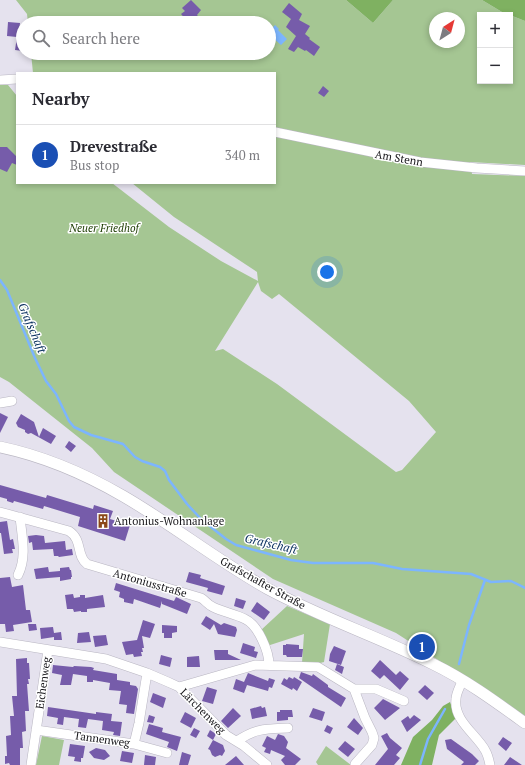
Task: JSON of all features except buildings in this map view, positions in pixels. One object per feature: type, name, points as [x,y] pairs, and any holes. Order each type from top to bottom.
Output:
[{"type":"street","points":[[0,80],[16,79]]},
{"type":"street","name":"Am Stenn","points":[[276,132],[420,162],[525,172]]},
{"type":"street","points":[[0,403],[12,401]]},
{"type":"street","name":"Grafschafter Straße","points":[[0,447],[46,460],[94,480],[123,496],[236,570],[268,589],[435,665],[525,723]]},
{"type":"street","name":"Antoniusstraße","points":[[0,512],[65,529],[71,532],[76,537],[84,561],[88,564],[201,598],[214,608],[247,620],[255,628],[262,640],[269,656],[269,665]]},
{"type":"street","points":[[18,575],[22,566],[23,556],[20,517]]},
{"type":"street","name":"Eichenweg","points":[[0,642],[48,650],[31,765]]},
{"type":"street","name":"Lärchenweg","points":[[48,650],[100,658],[147,673],[179,687],[222,731],[267,765]]},
{"type":"street","points":[[179,687],[250,666],[316,666],[354,690],[376,689],[404,701]]},
{"type":"street","points":[[134,744],[147,673]]},
{"type":"street","points":[[462,681],[456,699],[457,709],[468,729],[485,750],[490,765]]},
{"type":"street","points":[[354,690],[374,738],[372,745],[367,752],[355,764]]},
{"type":"street","name":"Lärchenweg","points":[[237,741],[253,731],[261,729],[288,728]]},
{"type":"street","name":"Tannenweg","points":[[36,730],[134,744],[167,753]]},
{"type":"green space","name":"Neuer Friedhof","points":[[16,0],[346,0],[373,23],[393,0],[482,0],[502,12],[477,12],[477,84],[513,84],[513,16],[525,21],[525,165],[470,162],[472,174],[525,176],[525,716],[396,633],[273,579],[114,472],[92,448],[9,382],[0,377],[0,85],[8,85],[16,95],[16,184],[113,184],[169,227],[221,261],[258,281],[257,272],[174,217],[133,184],[276,184],[276,72],[33,72],[32,60],[276,60],[276,16],[27,16]],"holes":[[[258,282],[261,291],[272,299],[279,294],[409,401],[436,432],[402,470],[396,472],[277,384],[223,349],[215,351]]]},
{"type":"green space","points":[[346,0],[393,0],[373,23]]},
{"type":"green space","points":[[482,0],[525,0],[525,21],[513,16],[513,12],[502,12]]},
{"type":"green space","points":[[287,606],[330,624],[324,662],[316,664],[302,663],[304,634],[267,646],[260,631]]},
{"type":"green space","points":[[450,702],[456,718],[439,735],[432,765],[401,765],[413,737],[432,720],[443,706]]},
{"type":"green space","points":[[42,736],[64,740],[59,765],[36,765]]},
{"type":"green space","points":[[326,746],[351,765],[318,765],[316,762]]},
{"type":"water","points":[[276,26],[287,39],[281,45],[276,40]]},
{"type":"waterway","name":"Grafschaft","points":[[0,280],[7,290],[46,381],[56,394],[69,421],[74,427],[91,435],[123,444],[135,457],[160,467],[165,471],[169,480],[187,504],[201,519],[236,545],[291,560],[313,563],[373,563],[402,569],[471,574],[491,582],[511,581],[525,588]]},
{"type":"waterway","points":[[459,664],[469,625],[485,580]]},
{"type":"waterway","points":[[420,765],[428,739],[445,709]]},
{"type":"place","name":"Antonius-Wohnanlage","points":[[103,521]]},
{"type":"place","name":"Drevestraße","points":[[422,647]]}]
